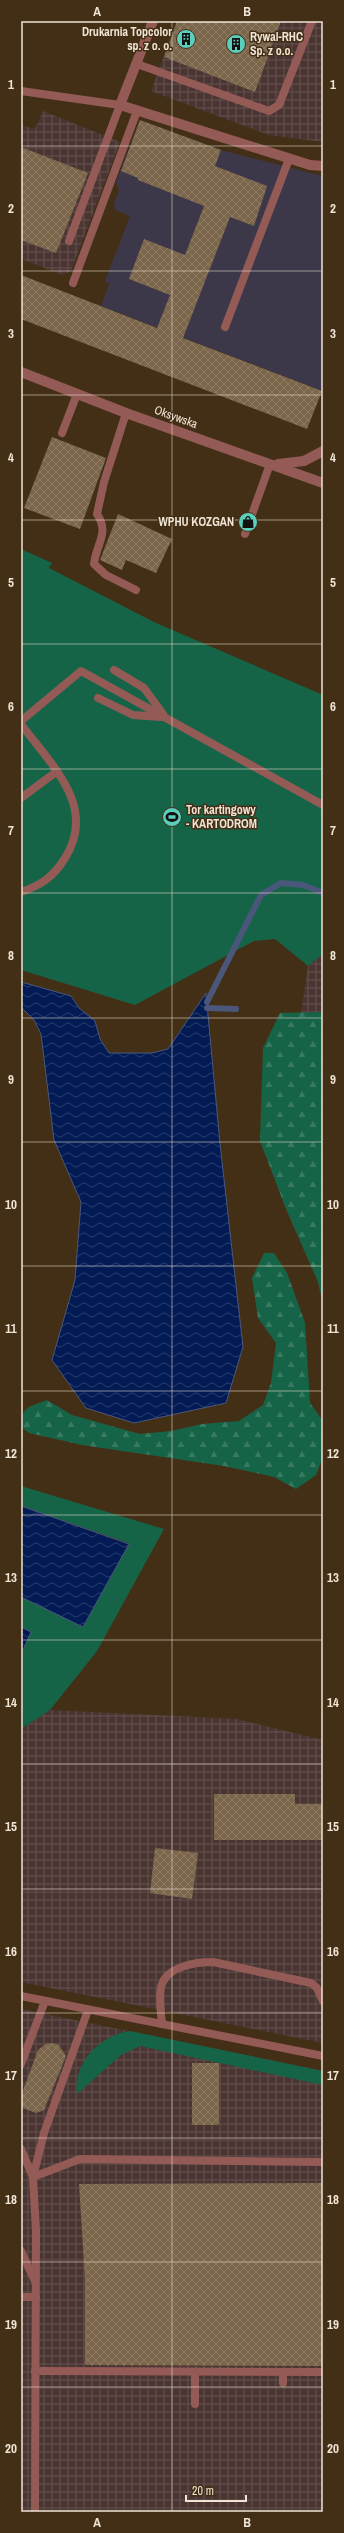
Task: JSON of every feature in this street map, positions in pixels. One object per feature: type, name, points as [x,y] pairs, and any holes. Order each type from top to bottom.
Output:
[{"type":"street","points":[[153,21],[120,105],[288,159],[310,165],[323,166]]},
{"type":"street","name":"Oksywska","points":[[21,372],[126,413],[323,483]]},
{"type":"street","points":[[270,464],[304,461],[323,451]]},
{"type":"lane","points":[[136,64],[269,110],[279,105],[312,21]]},
{"type":"lane","points":[[21,92],[120,105],[69,241]]},
{"type":"lane","points":[[73,283],[136,110]]},
{"type":"lane","points":[[225,327],[288,159]]},
{"type":"lane","points":[[62,433],[78,394]]},
{"type":"lane","points":[[126,413],[104,482],[97,514],[103,523],[104,532],[94,564],[106,575],[136,590]]},
{"type":"lane","points":[[244,534],[270,464]]},
{"type":"lane","points":[[114,670],[144,688],[168,719]]},
{"type":"lane","points":[[21,721],[81,671],[107,684],[323,805]]},
{"type":"lane","points":[[98,698],[133,714],[168,719]]},
{"type":"lane","points":[[21,724],[73,798],[78,815],[76,835],[57,872],[40,886],[21,892]]},
{"type":"lane","points":[[21,798],[56,772]]},
{"type":"lane","points":[[162,2024],[161,1985],[167,1975],[181,1968],[201,1962],[213,1962],[311,1983],[317,1988],[323,2001]]},
{"type":"lane","points":[[21,1996],[323,2056]]},
{"type":"lane","points":[[21,2064],[45,2001]]},
{"type":"lane","points":[[35,2512],[36,2284],[33,2177],[44,2133],[88,2010]]},
{"type":"lane","points":[[21,2149],[33,2177]]},
{"type":"lane","points":[[33,2177],[80,2159],[323,2162]]},
{"type":"lane","points":[[21,2251],[36,2284]]},
{"type":"lane","points":[[21,2297],[36,2297]]},
{"type":"lane","points":[[35,2371],[323,2372]]},
{"type":"lane","points":[[195,2372],[195,2404]]},
{"type":"lane","points":[[283,2372],[283,2383]]},
{"type":"shaded area","points":[[177,21],[323,21],[323,142],[269,135],[151,91]]},
{"type":"shaded area","points":[[43,111],[120,142],[71,271],[63,275],[21,259],[21,125],[35,129]]},
{"type":"shaded area","points":[[140,120],[221,150],[323,176],[322,391],[101,306],[109,284],[105,281],[130,216],[115,210],[114,203],[119,191],[116,182]]},
{"type":"shaded area","points":[[323,954],[323,1012],[301,1013],[308,966]]},
{"type":"shaded area","points":[[50,1710],[237,1719],[323,1740],[323,2043],[21,1982],[21,1729]]},
{"type":"shaded area","points":[[21,2009],[323,2071],[323,2512],[21,2512]]},
{"type":"green space","name":"Tor kartingowy - KARTODROM","points":[[21,549],[52,563],[49,568],[154,622],[323,695],[323,954],[308,966],[275,939],[254,941],[135,1005],[21,970]]},
{"type":"green space","points":[[323,1012],[323,1304],[318,1282],[286,1209],[260,1141],[263,1048],[280,1013]]},
{"type":"green space","points":[[264,1253],[274,1253],[287,1273],[305,1323],[310,1403],[323,1421],[323,1457],[316,1475],[296,1489],[274,1477],[224,1466],[82,1445],[29,1433],[21,1427],[21,1420],[25,1411],[31,1406],[47,1400],[72,1415],[140,1434],[171,1431],[202,1424],[239,1421],[263,1405],[271,1383],[276,1343],[258,1318],[252,1278]]},
{"type":"green space","points":[[21,1486],[164,1529],[97,1651],[50,1710],[21,1729],[21,1649],[31,1632],[21,1627],[21,1597],[43,1607],[129,1543],[21,1506]]},
{"type":"green space","points":[[130,2031],[323,2071],[323,2085],[140,2046],[121,2055],[77,2094],[79,2072],[84,2061],[91,2052],[108,2038]]},
{"type":"water","points":[[21,982],[71,996],[79,1008],[95,1021],[100,1039],[109,1053],[152,1053],[168,1049],[206,993],[220,1144],[243,1347],[226,1403],[134,1423],[86,1408],[52,1360],[75,1280],[81,1202],[54,1140],[41,1034],[34,1020],[21,1007]]},
{"type":"water","points":[[21,1506],[129,1544],[83,1627],[21,1597]]},
{"type":"water","points":[[21,1627],[31,1632],[23,1650],[21,1649]]},
{"type":"building","name":"Rywal-RHC Sp. z o.o.","points":[[177,21],[281,21],[255,92],[164,57]]},
{"type":"building","points":[[140,120],[221,150],[215,166],[267,186],[254,226],[230,217],[183,338],[322,391],[307,429],[21,319],[21,275],[157,328],[170,295],[129,279],[144,239],[185,255],[204,206],[138,180],[138,178],[121,171]]},
{"type":"building","points":[[21,147],[88,173],[56,253],[21,240]]},
{"type":"building","points":[[52,437],[106,458],[80,529],[24,508]]},
{"type":"building","points":[[118,514],[172,539],[156,573],[126,560],[122,570],[100,560]]},
{"type":"building","points":[[214,1794],[295,1794],[295,1804],[323,1804],[323,1840],[214,1840]]},
{"type":"building","points":[[155,1848],[198,1853],[192,1899],[150,1893]]},
{"type":"building","points":[[47,2043],[58,2044],[66,2056],[44,2110],[36,2113],[21,2107],[21,2096],[38,2050]]},
{"type":"building","points":[[192,2063],[219,2063],[219,2125],[192,2125]]},
{"type":"building","points":[[323,2183],[323,2366],[85,2365],[85,2278],[79,2184]]},
{"type":"waterway","points":[[207,1002],[261,895],[281,883],[303,885],[323,893]]},
{"type":"waterway","points":[[207,1008],[236,1009]]},
{"type":"place","name":"Drukarnia Topcolor sp. z o. o.","points":[[186,39]]},
{"type":"place","name":"Rywal-RHC Sp. z o.o.","points":[[236,44]]},
{"type":"place","name":"WPHU KOZGAN","points":[[248,522]]},
{"type":"place","name":"Tor kartingowy - KARTODROM","points":[[172,817]]}]
